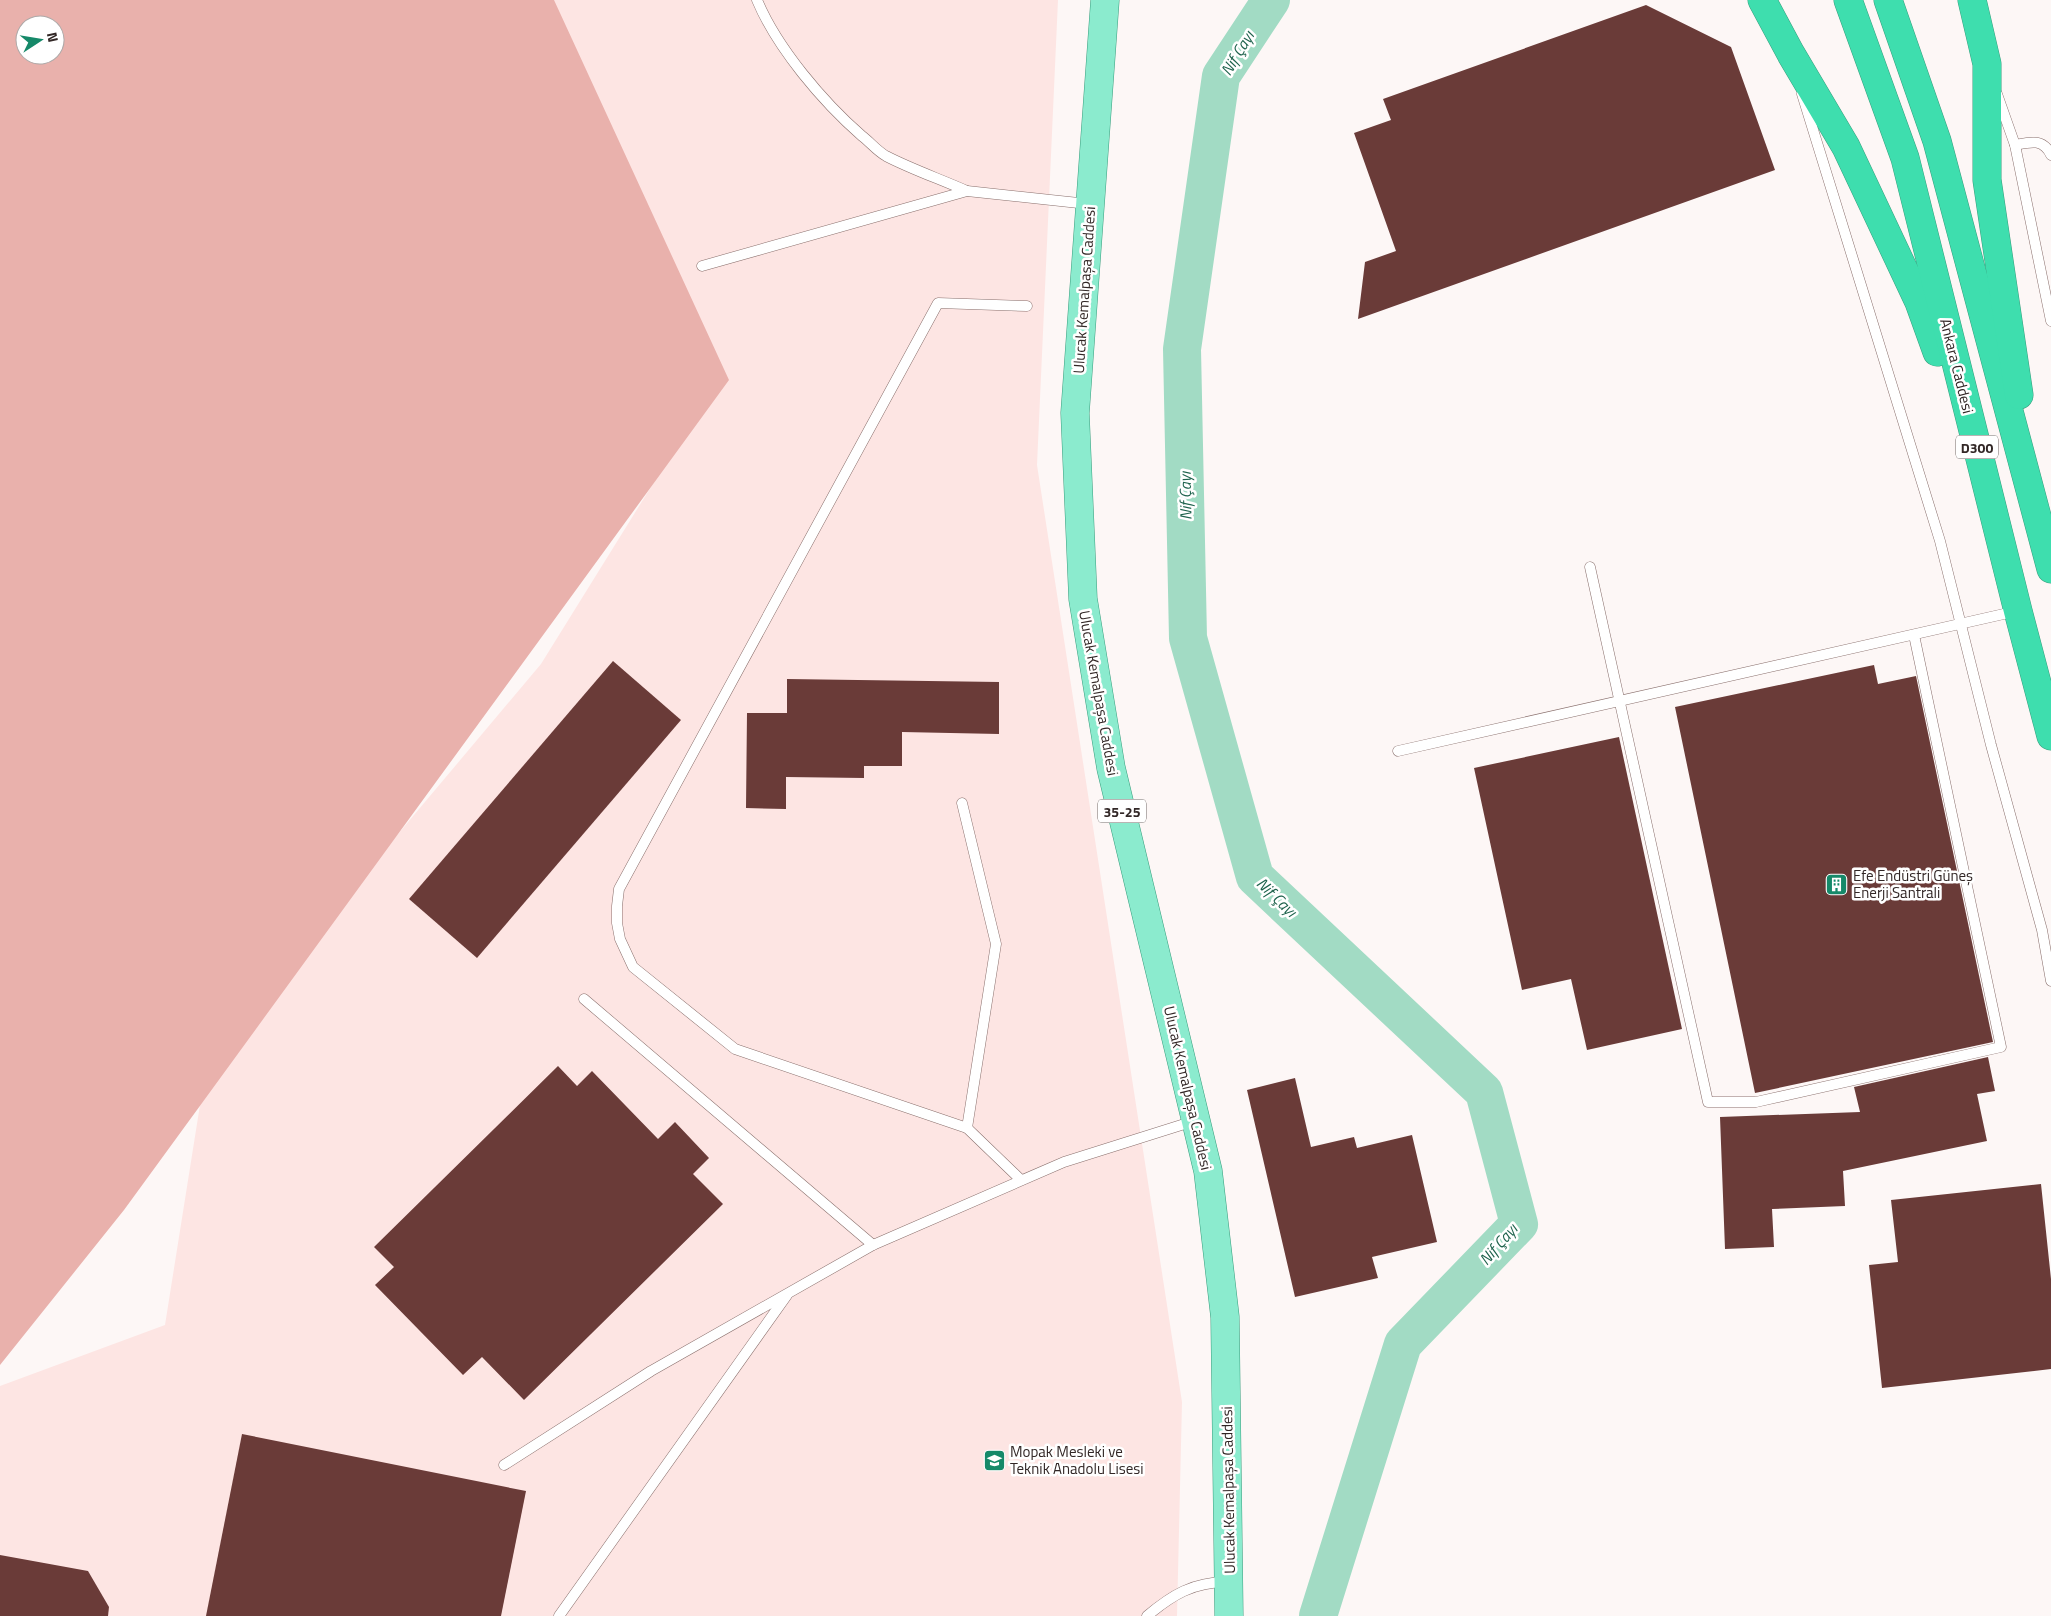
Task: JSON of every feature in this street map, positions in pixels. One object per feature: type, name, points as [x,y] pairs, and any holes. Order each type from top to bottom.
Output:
[{"type":"highway","points":[[1762,0],[1791,54],[1846,147],[1919,302],[1989,493]]},
{"type":"highway","name":"Ankara Caddesi","points":[[1848,0],[1905,158],[2051,736]]},
{"type":"highway","name":"D300","points":[[1888,0],[1937,142],[2051,569]]},
{"type":"highway","points":[[1972,0],[1986,64],[1987,180],[2039,525]]},
{"type":"main road","name":"Ulucak Kemalpaşa Caddesi","points":[[1105,0],[1076,413],[1083,598],[1111,768],[1208,1171],[1225,1316],[1230,1616]]},
{"type":"lane","points":[[757,0],[762,12],[798,69],[825,100],[884,155],[967,191],[1090,204]]},
{"type":"lane","points":[[1791,54],[1817,147],[1940,541],[1994,754],[2042,930],[2051,981]]},
{"type":"lane","points":[[1986,64],[2015,145],[2051,321]]},
{"type":"lane","points":[[2015,145],[2033,141],[2038,142],[2047,148],[2051,155]]},
{"type":"lane","points":[[702,266],[967,191]]},
{"type":"lane","points":[[1021,1180],[966,1128],[735,1050],[633,967],[620,939],[617,906],[619,889],[938,303],[1027,306]]},
{"type":"lane","points":[[1590,567],[1708,1102],[1756,1102],[2001,1047],[1914,635]]},
{"type":"lane","points":[[1398,751],[2018,611]]},
{"type":"lane","points":[[962,803],[996,944],[966,1128]]},
{"type":"lane","points":[[584,999],[873,1245]]},
{"type":"lane","points":[[504,1465],[651,1370],[873,1245],[1064,1162],[1196,1120]]},
{"type":"lane","points":[[558,1616],[789,1292]]},
{"type":"lane","points":[[1147,1616],[1166,1601],[1187,1590],[1210,1582],[1229,1582]]},
{"type":"shaded area","points":[[0,0],[554,0],[729,380],[124,1210],[0,1365]]},
{"type":"shaded area","points":[[534,0],[1058,0],[1037,465],[1182,1402],[1177,1616],[0,1616],[0,1386],[165,1325],[207,1061],[541,664],[718,379]]},
{"type":"building","points":[[1646,5],[1731,47],[1775,170],[1358,319],[1365,262],[1396,251],[1354,133],[1391,120],[1383,99]]},
{"type":"building","points":[[613,661],[681,720],[477,958],[409,899]]},
{"type":"building","name":"Efe Endüstri Güneş Enerji Santrali","points":[[1874,665],[1878,684],[1916,676],[1993,1042],[1755,1093],[1675,707]]},
{"type":"building","points":[[787,679],[999,682],[999,734],[902,732],[902,766],[864,766],[864,778],[786,777],[786,809],[746,808],[747,713],[787,713]]},
{"type":"building","points":[[1619,737],[1682,1029],[1587,1050],[1571,979],[1522,990],[1474,768]]},
{"type":"building","points":[[1988,1057],[1995,1091],[1977,1094],[1987,1141],[1843,1171],[1845,1206],[1772,1209],[1774,1247],[1725,1249],[1720,1117],[1860,1112],[1854,1087]]},
{"type":"building","points":[[558,1066],[577,1086],[592,1071],[658,1139],[675,1122],[709,1158],[693,1174],[723,1204],[524,1400],[482,1357],[463,1375],[375,1285],[394,1267],[374,1247]]},
{"type":"building","points":[[1295,1078],[1311,1147],[1354,1137],[1357,1148],[1412,1135],[1437,1242],[1372,1257],[1378,1278],[1295,1297],[1247,1090]]},
{"type":"building","points":[[2041,1184],[2051,1279],[2051,1369],[1882,1388],[1869,1265],[1898,1262],[1891,1200]]},
{"type":"building","points":[[242,1434],[526,1491],[501,1616],[206,1616]]},
{"type":"building","points":[[0,1555],[88,1571],[109,1607],[108,1616],[0,1616]]},
{"type":"waterway","name":"Nif Çayı","points":[[1271,0],[1221,76],[1182,349],[1188,638],[1255,877],[1484,1092],[1519,1224],[1403,1344],[1318,1616]]},
{"type":"place","name":"Efe Endüstri Güneş Enerji Santrali","points":[[1837,884]]},
{"type":"place","name":"Mopak Mesleki ve Teknik Anadolu Lisesi","points":[[994,1460]]}]
